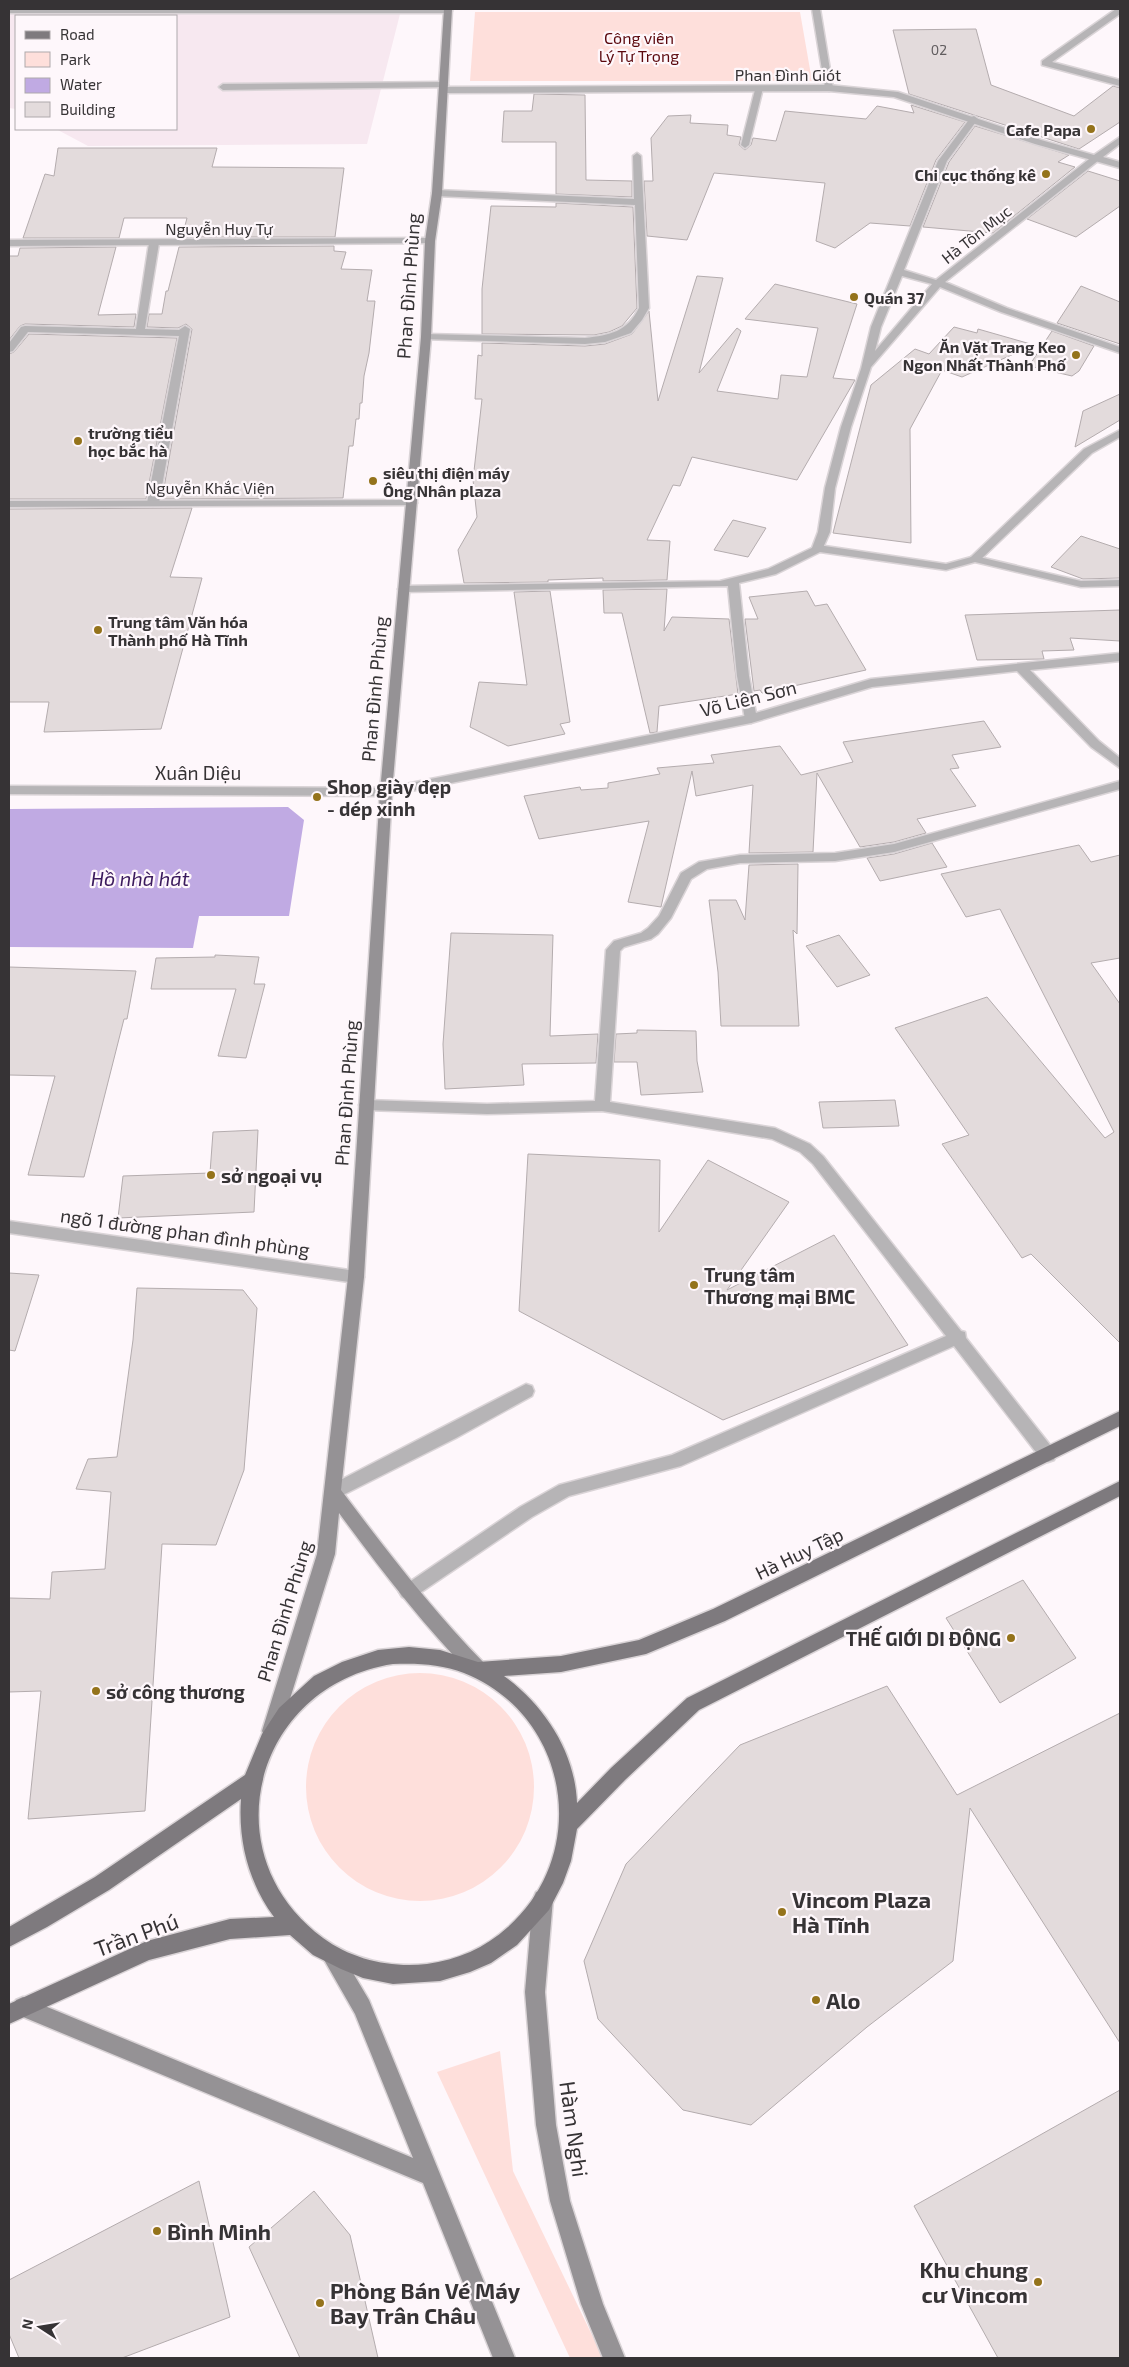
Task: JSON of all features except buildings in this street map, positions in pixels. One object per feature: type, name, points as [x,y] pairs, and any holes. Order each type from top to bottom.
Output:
[{"type":"main road","name":"Phan Đình Phùng","points":[[268,1740],[326,1554],[356,1276],[386,792],[426,337],[430,241],[437,193],[448,10]]},
{"type":"main road","name":"Hà Huy Tập","points":[[479,1670],[561,1664],[640,1648],[719,1616],[1120,1418]]},
{"type":"main road","points":[[572,1822],[618,1774],[693,1704],[1120,1488]]},
{"type":"main road","points":[[333,1492],[408,1592],[441,1631],[479,1670]]},
{"type":"main road","points":[[421,1658],[450,1661],[479,1670],[503,1682],[525,1699],[543,1719],[557,1742],[567,1767],[572,1795],[572,1822],[567,1848],[557,1874],[544,1898],[524,1920],[502,1939],[477,1954],[449,1964],[420,1970],[389,1971],[361,1967],[333,1958],[288,1926],[271,1906],[258,1883],[249,1859],[245,1833],[250,1782],[268,1740],[286,1716],[309,1695],[334,1679],[362,1667],[391,1660],[421,1658]]},
{"type":"main road","points":[[9,1937],[34,1925],[129,1865],[250,1782]]},
{"type":"main road","name":"Hàm Nghi","points":[[544,1898],[535,1992],[546,2125],[560,2201],[592,2304],[614,2358]]},
{"type":"main road","name":"Trần Phú","points":[[16,2011],[147,1951],[230,1929],[288,1926]]},
{"type":"main road","points":[[333,1958],[362,2007],[504,2358]]},
{"type":"main road","points":[[16,2011],[429,2175]]},
{"type":"street","points":[[9,11],[186,9],[448,10]]},
{"type":"street","points":[[816,9],[829,88]]},
{"type":"street","points":[[1120,10],[1045,64],[1120,83]]},
{"type":"street","name":"Phan Đình Giót","points":[[223,87],[829,88],[894,94],[974,119],[1038,142],[1120,165]]},
{"type":"street","points":[[745,145],[759,88]]},
{"type":"street","points":[[818,548],[824,532],[830,488],[844,436],[866,369],[876,328],[943,160],[974,119]]},
{"type":"street","name":"Hà Tôn Mục","points":[[866,369],[938,282],[1120,140]]},
{"type":"street","points":[[426,337],[585,341],[611,338],[628,331],[636,324],[644,308],[637,156]]},
{"type":"street","points":[[437,193],[640,202]]},
{"type":"street","name":"Nguyễn Huy Tự","points":[[9,243],[430,241]]},
{"type":"street","points":[[140,332],[154,243]]},
{"type":"street","points":[[899,272],[938,282],[1004,310],[1120,349]]},
{"type":"street","points":[[9,349],[25,329],[182,333],[185,329],[153,503]]},
{"type":"street","points":[[404,589],[720,584],[772,572],[818,548],[946,567],[975,559],[1088,451],[1120,433]]},
{"type":"street","name":"Nguyễn Khắc Viện","points":[[9,504],[411,503]]},
{"type":"street","points":[[975,559],[1081,584],[1120,583]]},
{"type":"street","points":[[732,581],[750,719]]},
{"type":"street","name":"Võ Liên Sơn","points":[[386,792],[750,719],[871,683],[1019,666],[1120,657]]},
{"type":"street","points":[[1019,666],[1095,744],[1120,764]]},
{"type":"street","points":[[602,1106],[613,950],[619,944],[646,936],[653,931],[664,918],[686,876],[693,870],[704,865],[740,859],[826,857],[894,848],[1120,785]]},
{"type":"street","name":"Xuân Diệu","points":[[9,790],[386,792]]},
{"type":"street","points":[[366,1105],[486,1109],[602,1106],[760,1131],[791,1140],[805,1148],[818,1160],[958,1337],[1048,1455]]},
{"type":"street","name":"ngõ 1 đường phan đình phùng","points":[[9,1227],[356,1276]]},
{"type":"street","points":[[408,1592],[526,1512],[566,1490],[675,1461],[958,1337]]},
{"type":"street","points":[[333,1492],[442,1437],[526,1391]]},
{"type":"shaded area","points":[[9,14],[400,14],[367,144],[88,146],[58,130],[178,130],[178,15],[15,15],[15,109],[9,108]]},
{"type":"green space","name":"Công viên Lý Tự Trọng","points":[[475,12],[800,12],[812,81],[470,81]]},
{"type":"green space","points":[[420,1673],[453,1678],[474,1687],[492,1699],[508,1715],[520,1733],[529,1754],[534,1787],[529,1820],[520,1841],[508,1859],[492,1875],[474,1887],[453,1896],[420,1901],[387,1896],[366,1887],[348,1875],[332,1859],[320,1841],[311,1820],[306,1787],[311,1754],[320,1733],[332,1715],[348,1699],[366,1687],[387,1678]]},
{"type":"green space","points":[[500,2051],[513,2171],[603,2358],[570,2358],[437,2072]]},
{"type":"water","name":"Hồ nhà hát","points":[[288,807],[304,820],[289,916],[199,916],[193,948],[9,947],[9,809]]},
{"type":"place","name":"Cafe Papa","points":[[1091,129]]},
{"type":"place","name":"Chi cục thống kê","points":[[1046,174]]},
{"type":"place","name":"Quán 37","points":[[854,297]]},
{"type":"place","name":"Ăn Vặt Trang Keo Ngon Nhất Thành Phố","points":[[1076,355]]},
{"type":"place","name":"trường tiểu học bắc hà","points":[[78,441]]},
{"type":"place","name":"siêu thị điện máy Ông Nhân plaza","points":[[373,481]]},
{"type":"place","name":"Trung tâm Văn hóa Thành phố Hà Tĩnh","points":[[98,630]]},
{"type":"place","name":"Shop giày đẹp - dép xinh","points":[[317,797]]},
{"type":"place","name":"sở ngoại vụ","points":[[211,1175]]},
{"type":"place","name":"Trung tâm Thương mại BMC","points":[[694,1285]]},
{"type":"place","name":"THẾ GIỚI DI ĐỘNG","points":[[1011,1638]]},
{"type":"place","name":"sở công thương","points":[[96,1691]]},
{"type":"place","name":"Vincom Plaza Hà Tĩnh","points":[[782,1912]]},
{"type":"place","name":"Alo","points":[[816,2000]]},
{"type":"place","name":"Bình Minh","points":[[157,2231]]},
{"type":"place","name":"Khu chung cư Vincom","points":[[1038,2282]]},
{"type":"place","name":"Phòng Bán Vé Máy Bay Trân Châu","points":[[320,2303]]}]
